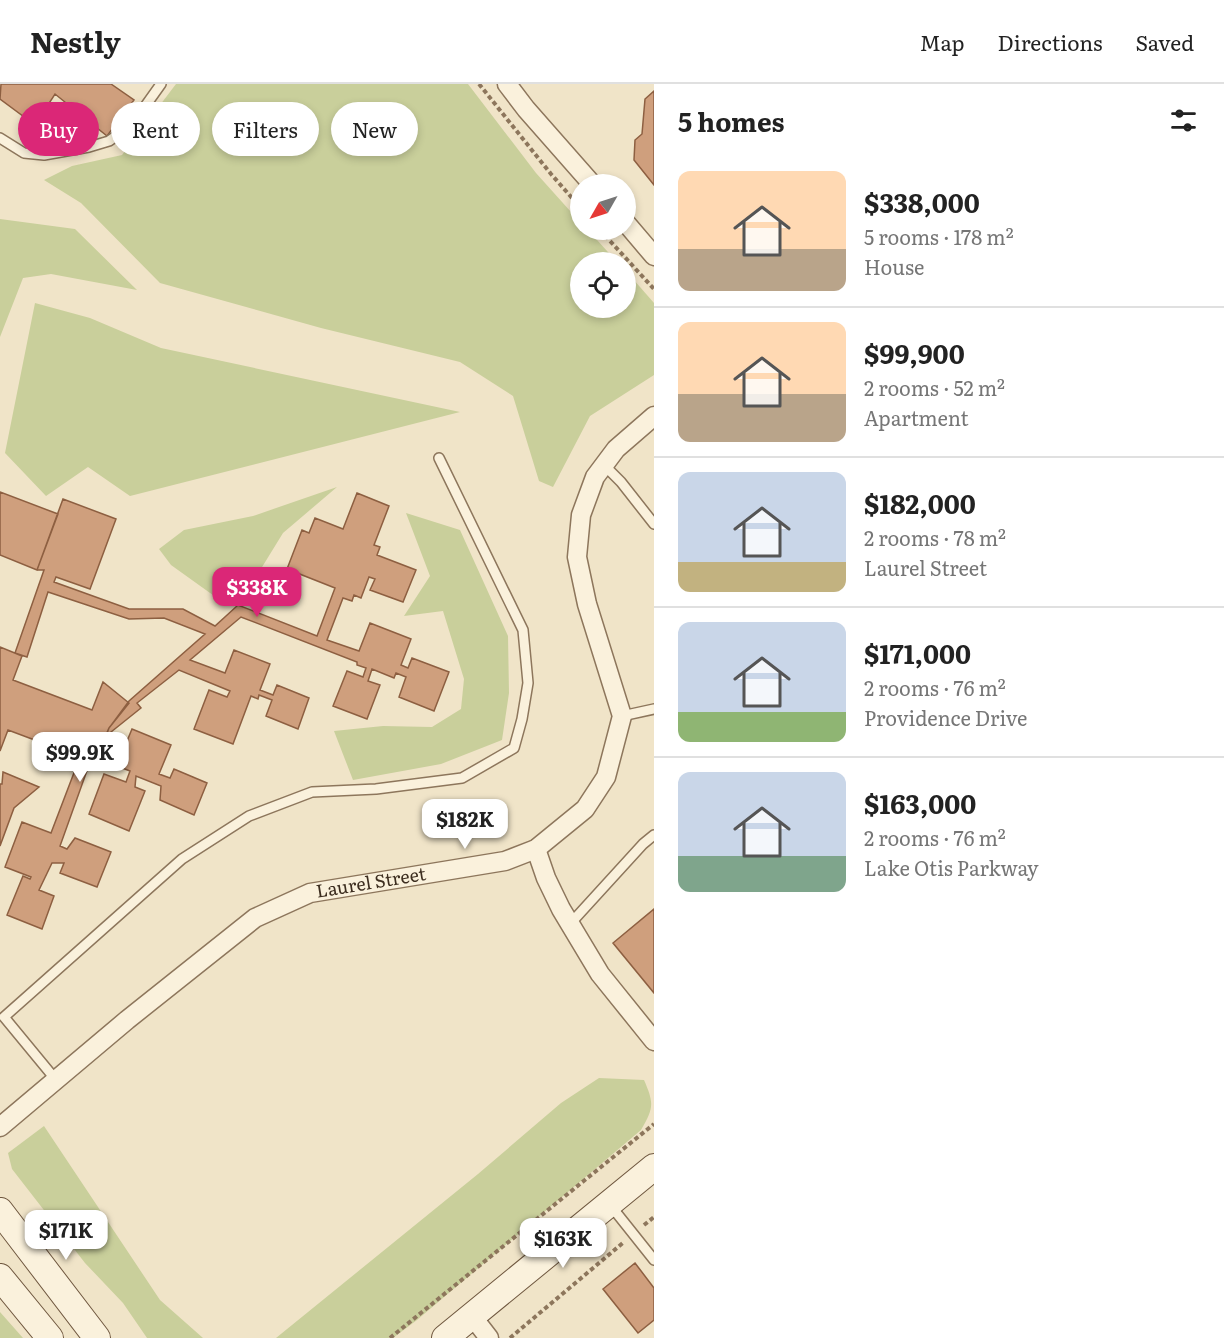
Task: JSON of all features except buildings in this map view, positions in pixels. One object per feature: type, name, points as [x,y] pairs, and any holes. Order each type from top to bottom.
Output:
[{"type":"main road","points":[[445,1338],[654,1167]]},
{"type":"main road","points":[[0,1211],[97,1338]]},
{"type":"main road","points":[[0,1277],[50,1338]]},
{"type":"street","points":[[507,84],[583,174]]},
{"type":"street","points":[[636,235],[654,256]]},
{"type":"street","points":[[622,716],[590,614],[577,557],[581,515],[595,477],[616,448],[654,416]]},
{"type":"street","name":"Laurel Street","points":[[0,1127],[255,918],[310,893],[505,861],[536,849],[585,809],[606,777],[622,716]]},
{"type":"street","points":[[536,849],[546,878],[600,974],[654,1041]]},
{"type":"street","points":[[472,1316],[489,1338]]},
{"type":"lane","points":[[0,138],[24,153],[44,155],[109,141],[134,121],[162,84]]},
{"type":"lane","points":[[56,1080],[4,1017],[182,859],[249,816],[312,792],[376,789],[462,778],[514,748],[528,683],[523,630],[439,458]]},
{"type":"lane","points":[[604,465],[621,482],[654,524]]},
{"type":"lane","points":[[622,716],[654,710]]},
{"type":"lane","points":[[570,924],[643,844],[654,835]]},
{"type":"lane","points":[[609,1204],[654,1260]]},
{"type":"path","points":[[479,84],[570,196]]},
{"type":"path","points":[[609,240],[654,289]]},
{"type":"path","points":[[390,1338],[654,1124]]},
{"type":"path","points":[[510,1338],[654,1217]]},
{"type":"green space","points":[[176,84],[468,84],[536,173],[570,211],[570,240],[597,240],[608,252],[570,252],[570,318],[636,318],[636,282],[654,303],[654,375],[590,416],[553,487],[539,481],[513,396],[460,362],[321,328],[160,283],[81,203],[44,180],[72,166],[117,156],[200,156],[200,102],[162,102]]},
{"type":"green space","points":[[0,219],[75,229],[137,290],[51,274],[23,278],[0,337]]},
{"type":"green space","points":[[35,303],[90,318],[161,348],[460,412],[130,496],[88,467],[46,496],[5,453]]},
{"type":"green space","points":[[337,487],[283,533],[259,572],[224,603],[171,565],[159,549],[184,530],[253,516]]},
{"type":"green space","points":[[406,513],[460,530],[508,636],[509,693],[502,740],[441,764],[353,780],[334,731],[383,726],[432,727],[461,709],[464,679],[443,611],[404,616],[430,576]]},
{"type":"green space","points":[[599,1078],[644,1080],[650,1094],[651,1105],[641,1130],[417,1320],[393,1338],[276,1338],[478,1174],[561,1103]]},
{"type":"green space","points":[[44,1126],[160,1300],[203,1338],[147,1338],[123,1303],[85,1263],[12,1169],[8,1153]]},
{"type":"green space","points":[[0,1312],[23,1338],[0,1338]]}]
